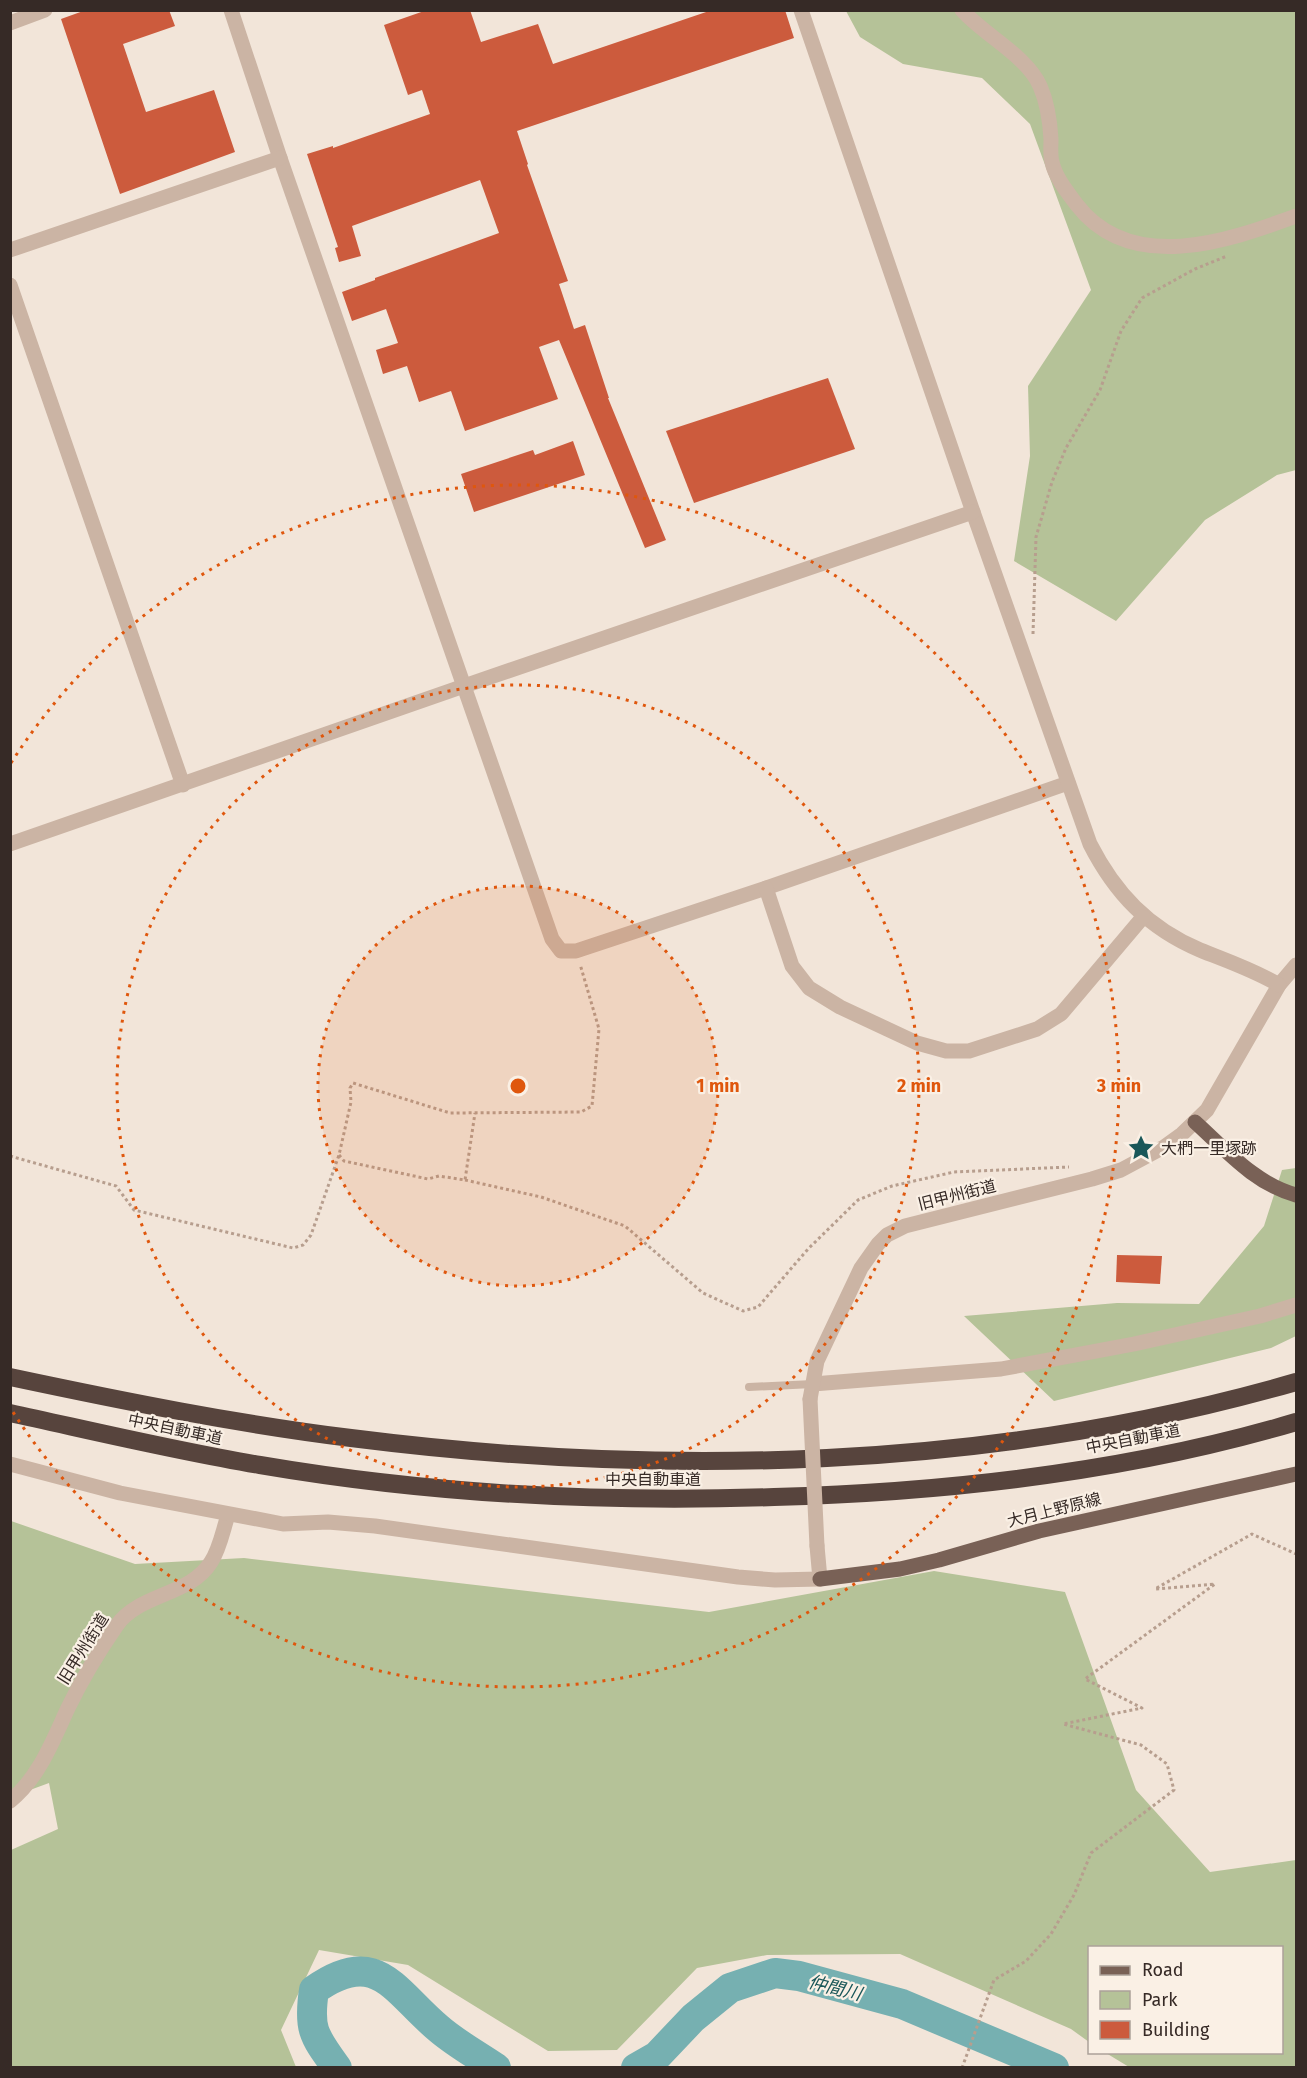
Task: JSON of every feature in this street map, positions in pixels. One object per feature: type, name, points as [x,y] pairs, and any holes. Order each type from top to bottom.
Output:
[{"type":"highway","name":"中央自動車道","points":[[10,1377],[168,1409],[351,1438],[447,1449],[535,1455],[729,1461],[916,1452],[1013,1441],[1179,1412],[1296,1382]]},
{"type":"highway","name":"中央自動車道","points":[[10,1413],[161,1447],[261,1466],[452,1490],[638,1499],[826,1496],[921,1490],[981,1483],[1100,1466],[1167,1453],[1296,1422]]},
{"type":"main road","points":[[1195,1122],[1256,1176],[1272,1187],[1296,1195]]},
{"type":"main road","name":"大月上野原線","points":[[820,1579],[910,1567],[1039,1531],[1296,1474]]},
{"type":"street","points":[[10,22],[45,10]]},
{"type":"street","points":[[231,10],[280,158],[552,939],[561,951],[576,951],[1068,783]]},
{"type":"street","points":[[801,10],[973,512],[1090,844],[1111,882],[1143,916],[1172,936],[1261,974],[1279,985]]},
{"type":"street","points":[[962,10],[974,24],[1027,66],[1040,86],[1050,120],[1052,163],[1066,191],[1084,214],[1112,236],[1138,246],[1194,245],[1255,231],[1296,216]]},
{"type":"street","points":[[10,250],[280,158]]},
{"type":"street","points":[[10,285],[183,784]]},
{"type":"street","points":[[10,844],[973,512]]},
{"type":"street","points":[[766,888],[792,966],[809,988],[840,1007],[917,1043],[946,1051],[969,1051],[1037,1029],[1061,1014],[1143,916]]},
{"type":"street","name":"旧甲州街道","points":[[820,1579],[811,1391],[816,1360],[870,1252],[888,1235],[905,1226],[1121,1170],[1182,1134],[1207,1110],[1279,985],[1296,965]]},
{"type":"street","points":[[811,1391],[1001,1369],[1134,1344],[1260,1316],[1296,1305]]},
{"type":"street","points":[[10,1464],[120,1493],[283,1524],[328,1522],[375,1526],[738,1577],[776,1580],[820,1579]]},
{"type":"street","name":"旧甲州街道","points":[[10,1801],[20,1793],[46,1756],[93,1662],[118,1623],[135,1608],[168,1593],[202,1573],[212,1562],[228,1515]]},
{"type":"lane","points":[[749,1387],[811,1391]]},
{"type":"path","points":[[1033,639],[1036,537],[1052,482],[1065,448],[1100,390],[1121,331],[1142,298],[1195,269],[1227,255]]},
{"type":"path","points":[[10,1156],[116,1186],[134,1210],[293,1248],[303,1245],[311,1235],[339,1155],[351,1102],[350,1088],[353,1083],[450,1113],[582,1112],[592,1106],[599,1029],[576,951]]},
{"type":"path","points":[[465,1180],[476,1113]]},
{"type":"path","points":[[339,1155],[344,1161],[428,1179],[439,1176],[465,1180],[541,1197],[625,1226],[703,1293],[743,1311],[758,1307],[808,1249],[858,1200],[892,1186],[954,1172],[994,1169],[1070,1167],[1092,1179]]},
{"type":"path","points":[[962,2067],[994,1980],[1026,1961],[1051,1934],[1074,1895],[1091,1853],[1174,1790],[1167,1764],[1141,1745],[1063,1724],[1142,1708],[1085,1679],[1215,1584],[1155,1589],[1252,1534],[1296,1554]]},
{"type":"green space","points":[[846,11],[1296,11],[1296,470],[1277,475],[1205,520],[1116,621],[1014,561],[1030,456],[1028,386],[1091,290],[1030,124],[982,78],[903,64],[860,37]]},
{"type":"green space","points":[[1296,1168],[1296,1336],[1271,1348],[1054,1401],[964,1316],[1117,1303],[1199,1304],[1264,1226],[1282,1170]]},
{"type":"green space","points":[[11,1521],[135,1564],[244,1558],[709,1612],[934,1571],[1065,1592],[1136,1790],[1210,1872],[1296,1860],[1296,2067],[1129,2067],[1108,2054],[1283,2054],[1283,1946],[1088,1946],[1088,2041],[1071,2029],[900,1954],[767,1955],[697,1968],[617,2050],[548,2051],[408,1965],[319,1950],[281,2030],[296,2067],[11,2067],[11,1850],[58,1829],[49,1783],[11,1797]]},
{"type":"building","points":[[86,10],[169,10],[175,26],[123,44],[146,112],[214,90],[235,152],[120,194],[61,19]]},
{"type":"building","points":[[427,10],[470,10],[481,42],[538,24],[553,64],[712,10],[785,10],[794,38],[517,131],[568,281],[559,284],[574,329],[585,325],[608,398],[666,540],[645,548],[559,340],[539,347],[558,399],[465,431],[451,391],[419,402],[407,366],[383,374],[376,350],[398,343],[386,309],[352,321],[342,292],[499,233],[480,180],[352,226],[361,256],[339,262],[335,248],[338,247],[307,154],[333,146],[333,148],[430,114],[422,90],[408,95],[384,25]]},
{"type":"building","points":[[828,378],[855,449],[694,503],[666,431]]},
{"type":"building","points":[[573,441],[585,475],[474,512],[461,474],[533,450],[535,455]]},
{"type":"building","points":[[1117,1255],[1162,1256],[1160,1284],[1116,1282]]},
{"type":"waterway","name":"仲間川","points":[[337,2068],[315,2032],[312,2015],[314,1990],[336,1977],[354,1972],[369,1972],[383,1978],[445,2033],[496,2068]]},
{"type":"waterway","name":"仲間川","points":[[636,2068],[657,2056],[693,2018],[730,1988],[775,1973],[799,1976],[902,2004],[1054,2068]]},
{"type":"place","name":"大椚一里塚跡","points":[[1141,1148]]}]
